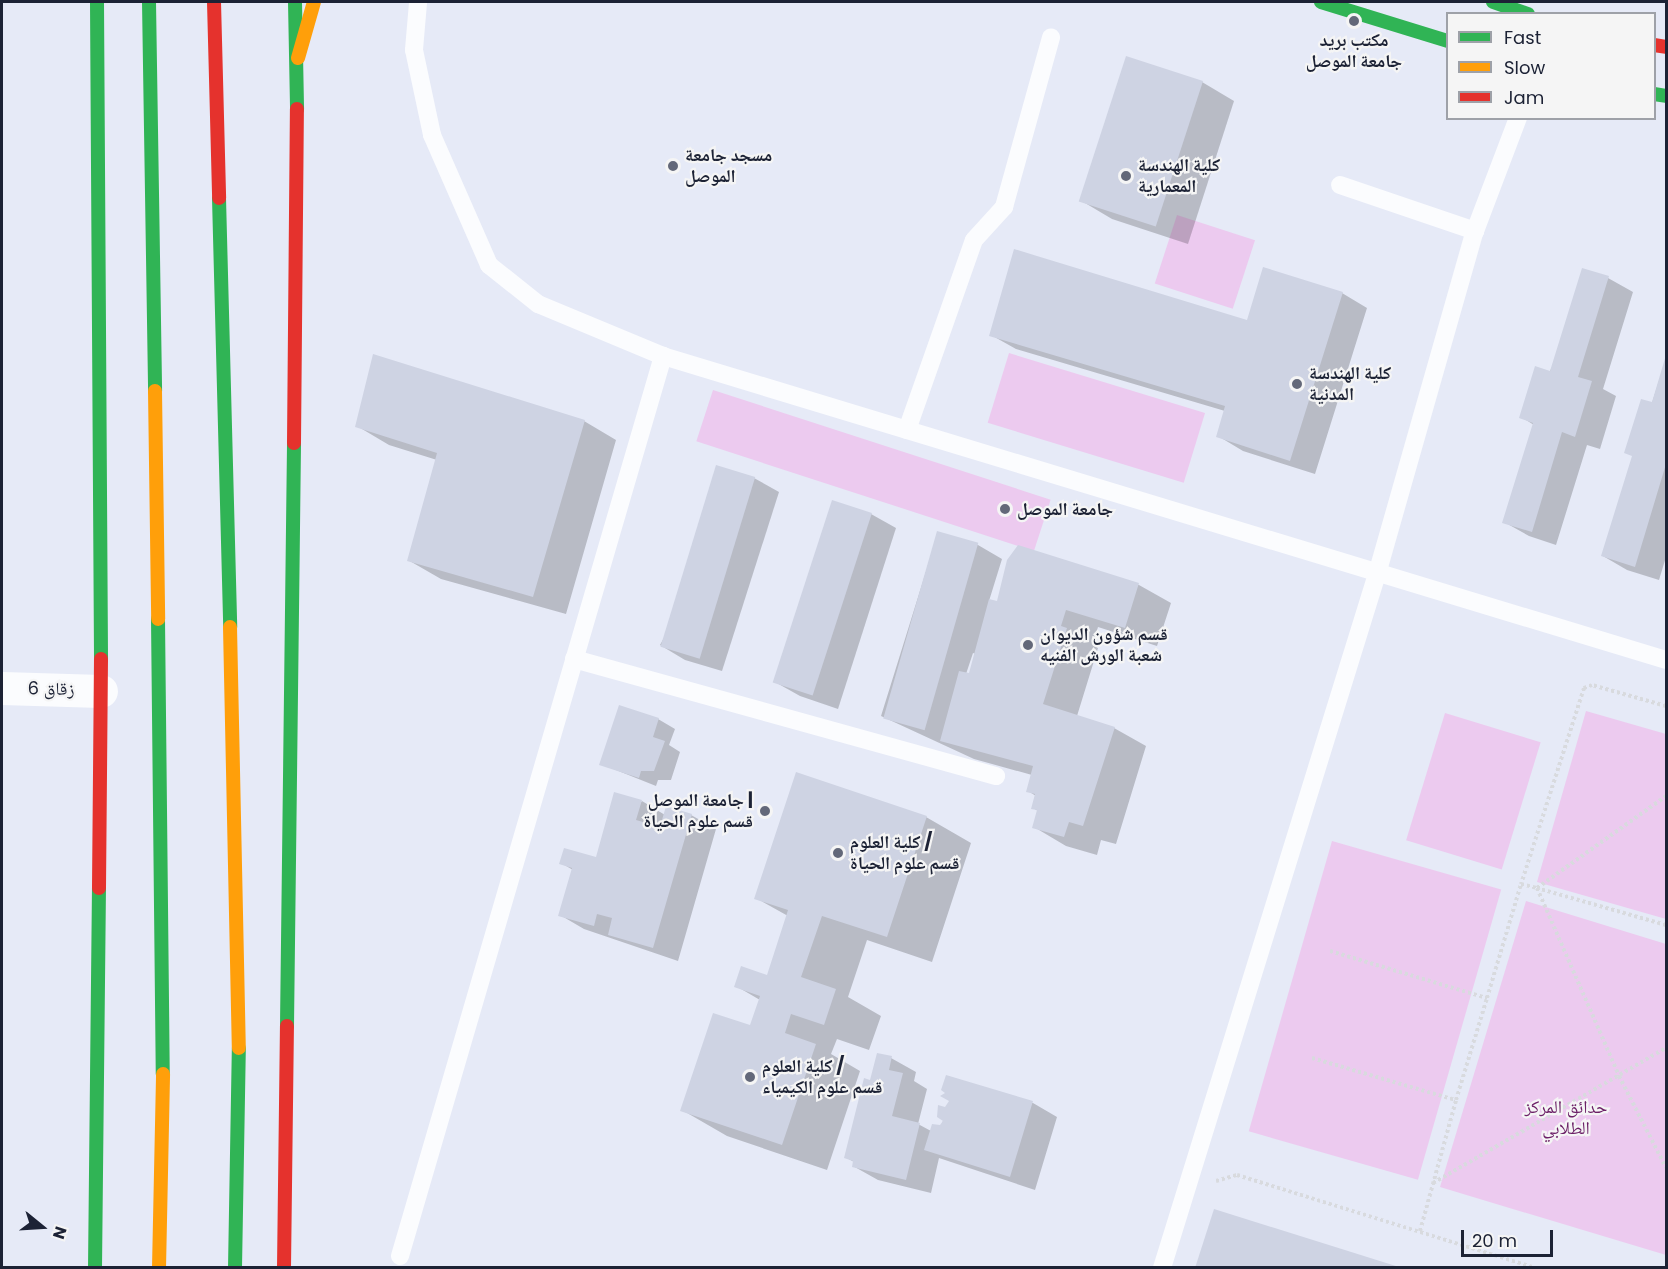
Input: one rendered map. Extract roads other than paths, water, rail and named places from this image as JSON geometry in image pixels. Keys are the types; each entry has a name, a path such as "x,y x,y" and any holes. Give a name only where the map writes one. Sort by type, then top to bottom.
{"main road":[{"path":"95,1268 101,691 97,2"},
{"path":"149,2 164,1002 159,1268"},
{"path":"214,2 240,998 235,1268"},
{"path":"284,1268 298,58 295,2"},
{"path":"298,58 314,2"},
{"path":"1322,2 1446,40"},
{"path":"1493,2 1522,12"}],"street":[{"name":"زقاق 6","path":"2,688 101,691"}],"lane":[{"path":"418,3 414,50 432,135 489,265 538,304 663,356 1666,660"},
{"path":"908,430 974,240 1004,207 1052,37"},
{"path":"1162,1268 1377,574 1475,231 1517,120"},
{"path":"1340,185 1475,231"},
{"path":"400,1256 663,356"},
{"path":"574,659 996,776"}],"place":[{"name":"مكتب بريد جامعة الموصل","path":"1354,21"},
{"name":"مسجد جامعة الموصل","path":"673,166"},
{"name":"كلية الهندسة المعمارية","path":"1126,176"},
{"name":"كلية الهندسة المدنية","path":"1297,384"},
{"name":"جامعة الموصل","path":"1005,509"},
{"name":"قسم شؤون الديوان شعبة الورش الفنيه","path":"1028,645"},
{"name":"جامعة الموصل | قسم علوم الحياة","path":"765,811"},
{"name":"كلية العلوم / قسم علوم الحياة","path":"838,853"},
{"name":"كلية العلوم / قسم علوم الكيمياء","path":"750,1077"}],"park label":[{"name":"حدائق المركز الطلابي","path":"1566,1118"}]}
